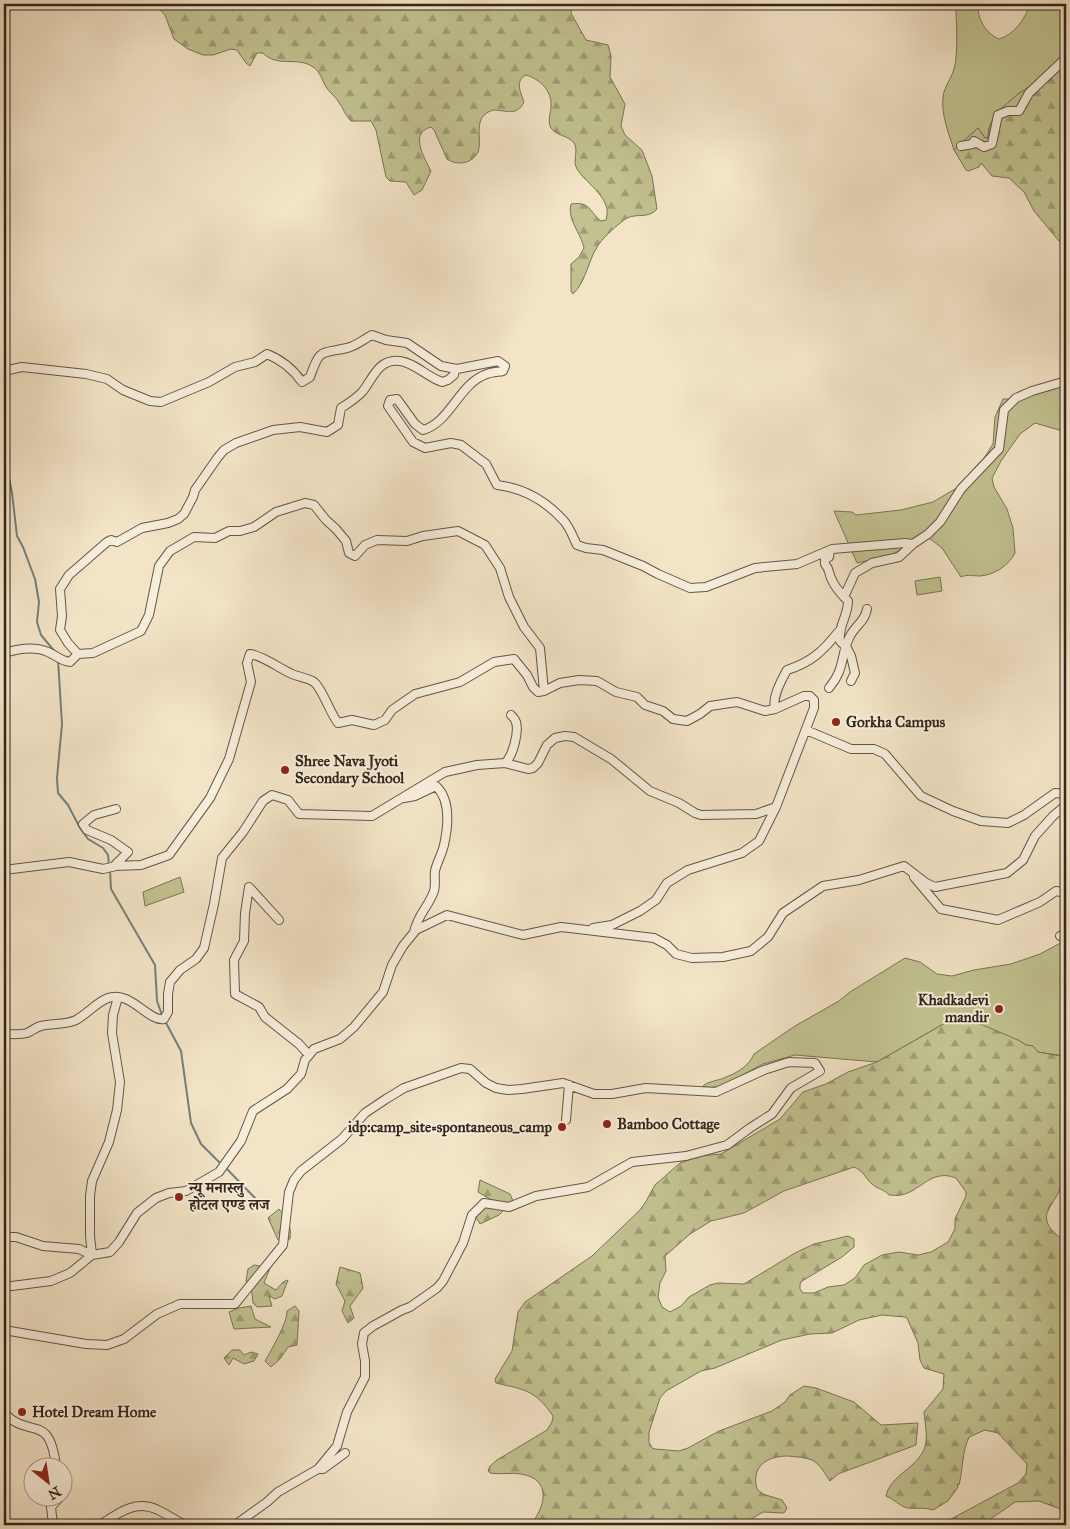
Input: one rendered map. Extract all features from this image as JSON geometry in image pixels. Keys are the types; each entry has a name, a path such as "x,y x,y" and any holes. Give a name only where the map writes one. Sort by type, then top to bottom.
{"street":[{"path":"961,146 973,144 974,141 984,147 992,144 998,115 1008,111 1019,112 1029,93 1066,58"},
{"path":"4,371 22,367 86,374 107,379 124,390 150,401 161,402 209,382 235,367 255,362 267,354 278,358 294,370 302,382 310,377 320,354 328,350 348,348 372,335 386,340 407,343 441,366 455,369 498,361 505,366 503,371 486,374 474,382 433,427 423,430 419,427 397,399 390,400 388,406 413,442 425,448 451,443 461,445 486,464 497,485 524,491 541,501 565,522 577,545 603,550 690,588 706,588 755,568 797,564 830,550 904,543 913,544"},
{"path":"78,654 68,644 60,630 62,616 60,589 69,575 107,542 111,540 117,542 142,528 168,523 184,514 194,497 195,490 224,450 236,443 273,430 300,427 327,432 333,430 338,425 341,408 363,391 376,369 391,361 399,360 407,363 442,382 454,375 455,369"},
{"path":"844,597 855,573 872,562 899,557 940,522 960,489 998,449 1004,410 1016,398 1066,381"},
{"path":"4,653 31,649 47,651 62,661 70,662 78,654 93,653 141,631 149,615 159,566 170,551 194,538 215,538 229,531 254,528 276,512 305,503 314,505 346,541 349,553 355,556 365,545 378,540 407,541 423,536 458,531 485,545 500,568 509,597 524,627 540,648 544,691"},
{"path":"775,710 776,697 787,670 805,664 822,652 839,631 846,618 848,601 830,576 830,569 825,564 825,558 829,557 830,550"},
{"path":"829,688 838,678 846,647 855,627 866,618 867,609"},
{"path":"839,631 840,641 851,656 855,673 851,681"},
{"path":"4,870 69,862 103,869 141,865 169,855 210,798 229,759 251,682 246,663 250,654 259,656 270,664 315,682 331,714 338,723 352,720 374,725 385,720 392,710 415,694 460,682 494,662 514,659 538,692 560,683 579,680 597,681 616,692 637,697 645,705 663,711 673,719 687,721 710,706 737,702 765,712 775,710 804,696 810,696 814,700 814,708 776,807 759,842 742,853 688,870 667,884 656,900 640,911 612,925 581,929"},
{"path":"505,763 510,758 515,741 516,722 511,715"},
{"path":"806,730 851,749 874,749 885,754 921,796 953,812 981,821 1008,823 1024,815 1055,793 1066,794"},
{"path":"4,1034 29,1032 39,1026 74,1021 108,998 118,997 142,1008 159,1020 164,1019 170,982 204,948 222,858 243,832 263,801 272,795 288,800 299,814 372,816 445,772 477,765 505,763 528,769 533,768 538,763 547,746 555,738 574,737 611,759 650,791 679,803 695,814 756,814 776,807"},
{"path":"402,798 415,796 436,786 441,790 448,814 444,846 435,870 435,888 421,912 414,932"},
{"path":"904,866 926,883 935,887 1007,873 1023,860 1035,836 1066,805"},
{"path":"113,867 128,852 111,840 87,830 83,824 94,815 116,809"},
{"path":"904,866 941,909 998,920 1040,902 1056,892 1066,893"},
{"path":"4,1287 51,1280 70,1274 92,1255 110,1252 119,1242 137,1213 156,1198 186,1190 219,1172 241,1141 253,1111 288,1089 301,1074 305,1060 314,1048 340,1039 354,1027 383,992 392,965 403,946 416,930 447,916 524,935 561,927 654,938 667,945 676,954 692,958 723,957 751,950 768,937 783,913 823,886 859,880 904,866"},
{"path":"279,920 248,887 244,941 234,960 235,994 259,1007 265,1017 286,1032 309,1055"},
{"path":"92,1255 90,1196 92,1181 109,1142 117,1110 120,1082 112,1033 113,1015 118,997"},
{"path":"4,1330 86,1344 107,1344 124,1338 157,1314 180,1304 235,1304 283,1245 289,1192 294,1180 301,1172 342,1140 365,1113 386,1099 404,1088 461,1068 470,1069 486,1083 496,1088 508,1090 522,1089 564,1083 594,1094 612,1094 646,1088 716,1092 764,1070 789,1062 815,1063 820,1071 791,1088 772,1114 727,1145 686,1156 632,1162 588,1187 536,1196 509,1207 484,1204 472,1215 463,1243 444,1281 410,1307 373,1326 364,1333 362,1344 365,1377 347,1412 337,1446 318,1469"},
{"path":"566,1120 569,1085"},
{"path":"4,1237 16,1237 43,1246 79,1249 92,1255"},
{"path":"4,1413 11,1420 46,1433 55,1456"},
{"path":"235,1525 278,1492 323,1468 345,1453"},
{"path":"100,1525 130,1507 138,1505 158,1510 186,1525"},
{"path":"52,1506 53,1525"}],"green space":[{"path":"155,4 572,4 571,13 586,40 608,45 611,56 610,77 625,104 621,126 625,135 642,150 652,176 657,209 650,214 627,218 603,239 594,252 582,282 573,294 571,291 571,264 579,257 584,248 571,216 571,204 586,206 601,221 606,220 606,205 603,198 577,169 574,143 551,128 549,123 551,101 544,86 536,79 526,75 520,80 519,87 524,102 518,110 511,112 493,110 486,113 480,123 478,152 472,159 464,163 455,163 447,159 434,130 431,127 424,130 419,140 420,146 431,171 422,190 414,195 406,182 390,181 386,177 376,130 371,121 351,121 315,69 301,62 275,60 263,53 257,53 250,66 237,50 231,49 213,55 203,55 188,49 174,39 165,15"},
{"path":"955,4 978,4 979,15 986,29 999,39 1009,34 1018,26 1030,4 1066,4 1066,47 1065,53 1057,62 1031,86 1018,94 989,128 988,138 985,138 978,128 954,150 943,111 943,97 955,64 957,37"},
{"path":"1066,47 1066,243 1059,241 1034,211 1024,192 1009,178 992,176 981,163 979,167 966,170 954,150 978,128 985,138 988,138 989,128 995,114 1018,94 1031,86 1057,62 1065,53"},
{"path":"1066,383 1066,432 1035,423 1020,434 1001,461 992,478 994,487 1007,509 1013,528 1015,553 1005,565 986,575 961,577 942,548 929,538 914,542 891,555 857,563 834,511 852,512 856,515 901,510 933,502 955,489 984,458 993,444 995,417 1003,399 1019,399"},
{"path":"940,577 942,591 917,595 915,581"},
{"path":"180,877 184,892 145,906 143,892"},
{"path":"1066,940 1065,1056 1037,1052 1033,1046 1026,1045 1018,1040 947,1022 877,1062 795,1055 763,1064 721,1086 708,1088 703,1086 738,1071 749,1062 754,1054 795,1026 839,1001 850,992 905,958 920,962 937,974 952,976 1011,964 1040,954"},
{"path":"962,1018 971,1020 1026,1045 1033,1046 1038,1052 1066,1057 1066,1166 1060,1189 1048,1210 1047,1222 1058,1236 1066,1240 1066,1511 1039,1501 1015,1502 982,1525 940,1525 1018,1483 1026,1474 1027,1464 998,1433 985,1430 969,1437 959,1485 957,1484 958,1487 948,1501 933,1510 908,1508 886,1496 893,1482 917,1461 925,1447 924,1412 943,1389 944,1374 924,1368 920,1360 918,1343 907,1318 882,1315 859,1320 832,1333 810,1334 782,1340 715,1368 701,1371 666,1391 660,1398 649,1432 649,1442 652,1448 655,1449 679,1451 688,1448 719,1431 772,1411 785,1402 790,1395 804,1386 816,1388 854,1402 881,1425 918,1423 916,1445 838,1474 830,1481 822,1469 809,1459 780,1456 767,1460 756,1474 757,1489 763,1494 782,1500 787,1508 784,1513 763,1512 741,1525 530,1525 540,1510 542,1502 542,1488 538,1482 531,1477 521,1474 494,1474 488,1471 490,1466 497,1460 547,1430 552,1422 553,1416 547,1407 535,1396 529,1392 496,1383 495,1379 512,1351 518,1312 525,1302 592,1256 640,1210 655,1185 680,1163 700,1156 721,1154 780,1119 803,1092 826,1084 848,1072 877,1062 947,1022","holes":["854,1167 874,1186 889,1195 908,1193 933,1178 940,1176 956,1178 966,1192 966,1196 955,1219 955,1229 948,1242 931,1252 918,1255 899,1252 882,1255 864,1265 855,1278 844,1285 828,1287 814,1293 803,1293 800,1289 802,1281 842,1257 854,1247 854,1239 848,1236 814,1244 795,1253 744,1284 718,1283 710,1285 689,1297 681,1306 670,1312 662,1307 658,1297 660,1283 666,1271 665,1256 690,1234 711,1221 744,1213 784,1191"]},
{"path":"480,1180 510,1194 513,1201 499,1215 480,1224 475,1216 481,1208 495,1202 478,1192"},
{"path":"279,1209 288,1223 290,1239 278,1240 268,1218"},
{"path":"254,1265 270,1268 264,1283 276,1290 283,1282 288,1280 282,1296 275,1299 269,1296 272,1306 257,1307 253,1303 252,1293 246,1281 248,1269"},
{"path":"340,1267 360,1273 363,1288 350,1306 354,1318 348,1323 342,1311 345,1301 336,1284"},
{"path":"251,1306 255,1319 271,1327 234,1329 229,1312"},
{"path":"295,1306 299,1311 297,1345 288,1347 280,1359 271,1367 265,1361 282,1329 287,1311"},
{"path":"232,1350 240,1350 244,1355 251,1352 258,1354 254,1361 244,1364 233,1358 229,1365 224,1358"}],"waterway":[{"path":"4,462 12,493 17,536 35,579 39,602 37,622 41,635 56,653"},
{"path":"58,660 62,724 57,778 58,793 68,805 88,839 103,848 108,855 109,865"},
{"path":"110,870 111,889 155,965 157,1001 162,1015"},
{"path":"165,1021 181,1051 191,1123 201,1144 219,1162"},
{"path":"226,1168 255,1198"}],"place":[{"name":"Gorkha Campus","path":"836,722"},
{"name":"Shree Nava Jyoti Secondary School","path":"285,770"},
{"name":"Khadkadevi mandir","path":"999,1009"},
{"name":"Bamboo Cottage","path":"607,1124"},
{"name":"idp:camp_site=spontaneous_camp","path":"562,1127"},
{"name":"न्यू मनास्लु होटल एण्ड लज","path":"179,1197"},
{"name":"Hotel Dream Home","path":"22,1412"}]}
